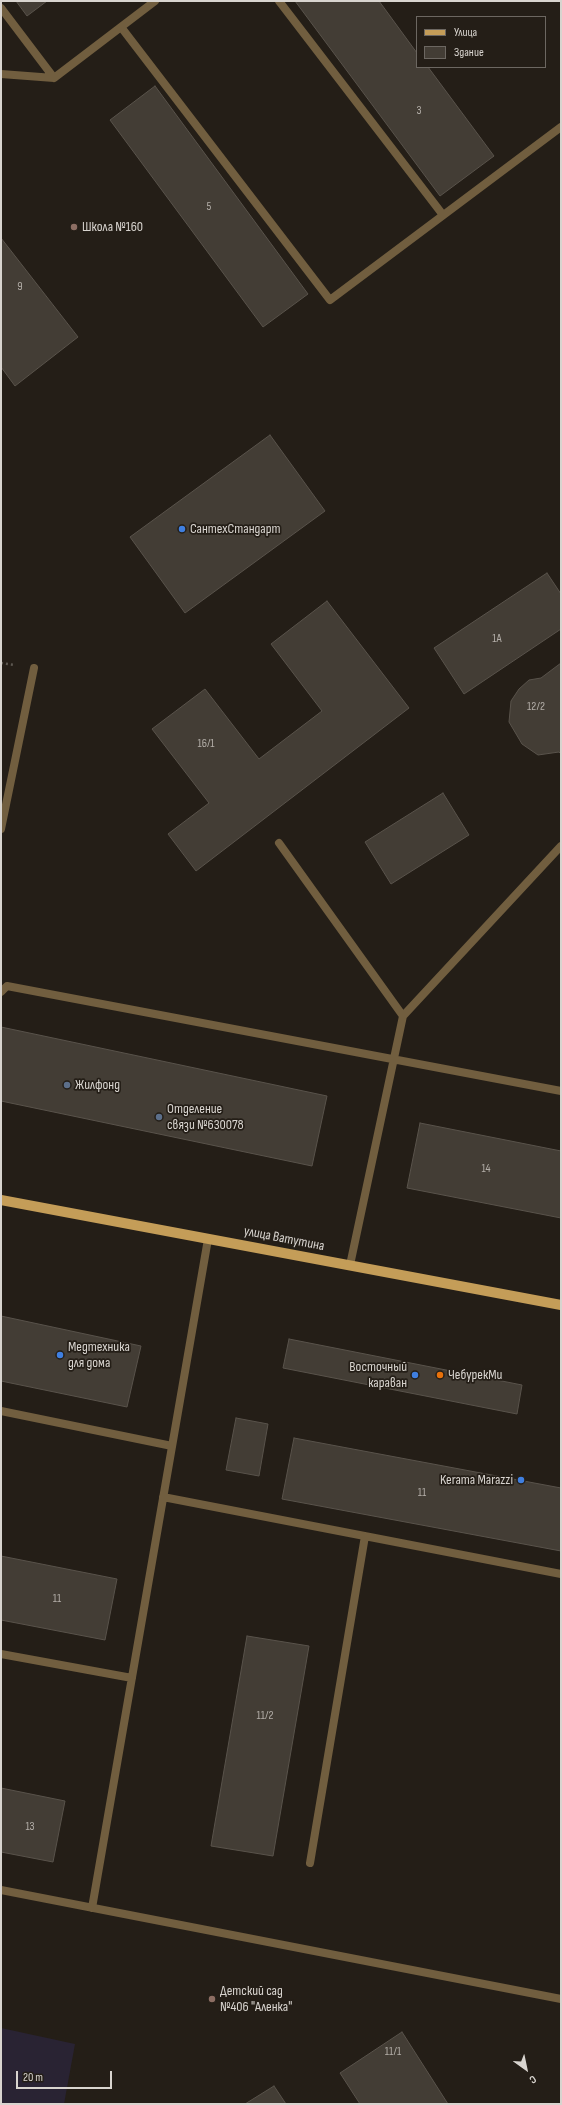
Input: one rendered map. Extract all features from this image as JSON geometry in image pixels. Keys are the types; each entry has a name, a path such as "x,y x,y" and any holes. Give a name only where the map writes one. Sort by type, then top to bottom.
{"main road":[{"name":"улица Ватутина","path":"1,1200 561,1305"}],"lane":[{"path":"1,74 54,78 155,1"},
{"path":"279,1 444,215"},
{"path":"1,8 54,78"},
{"path":"121,27 330,300 561,127"},
{"path":"1,829 34,668"},
{"path":"279,843 403,1016"},
{"path":"350,1265 403,1016 561,846"},
{"path":"1,992 7,986 561,1091"},
{"path":"92,1908 208,1239"},
{"path":"1,1411 172,1446"},
{"path":"163,1497 561,1574"},
{"path":"310,1863 365,1536"},
{"path":"1,1654 132,1678"},
{"path":"1,1890 561,1999"}],"shaded area":[{"path":"1,2028 75,2044 64,2104 1,2104"}],"building":[{"path":"16,1 47,1 27,16"},
{"path":"295,1 379,1 416,52 416,68 429,68 494,156 440,196"},
{"path":"155,86 308,294 263,327 110,120"},
{"path":"1,238 78,337 15,386 1,367"},
{"path":"270,435 325,511 185,613 130,537"},
{"path":"547,573 561,594 561,629 464,694 434,648"},
{"path":"327,601 409,708 196,871 168,834 209,803 152,729 205,689 259,759 322,711 271,644"},
{"path":"561,663 561,754 559,752 538,755 522,744 509,722 511,701 519,689 529,680 541,678"},
{"path":"443,793 469,835 391,884 365,842"},
{"path":"1,1027 327,1096 312,1166 1,1101"},
{"path":"420,1123 561,1151 561,1218 407,1188"},
{"path":"1,1316 141,1346 127,1407 1,1381"},
{"path":"289,1339 522,1385 517,1414 283,1368"},
{"path":"236,1418 268,1424 259,1476 226,1470"},
{"path":"294,1438 561,1488 561,1551 282,1499"},
{"path":"1,1556 117,1579 105,1640 1,1620"},
{"path":"247,1636 309,1646 273,1856 211,1846"},
{"path":"1,1788 65,1801 53,1862 1,1852"},
{"path":"402,2032 448,2104 360,2104 340,2073"},
{"path":"274,2086 286,2104 245,2104"}],"place":[{"name":"Школа №160","path":"74,227"},
{"name":"СантехСтандарт","path":"182,529"},
{"name":"Жилфонд","path":"67,1085"},
{"name":"Отделение связи №630078","path":"159,1117"},
{"name":"Медтехника для дома","path":"60,1355"},
{"name":"Восточный караван","path":"415,1375"},
{"name":"ЧебурекМи","path":"440,1375"},
{"name":"Kerama Marazzi","path":"521,1480"},
{"name":"Детский сад №406 \"Аленка\"","path":"212,1999"}]}
